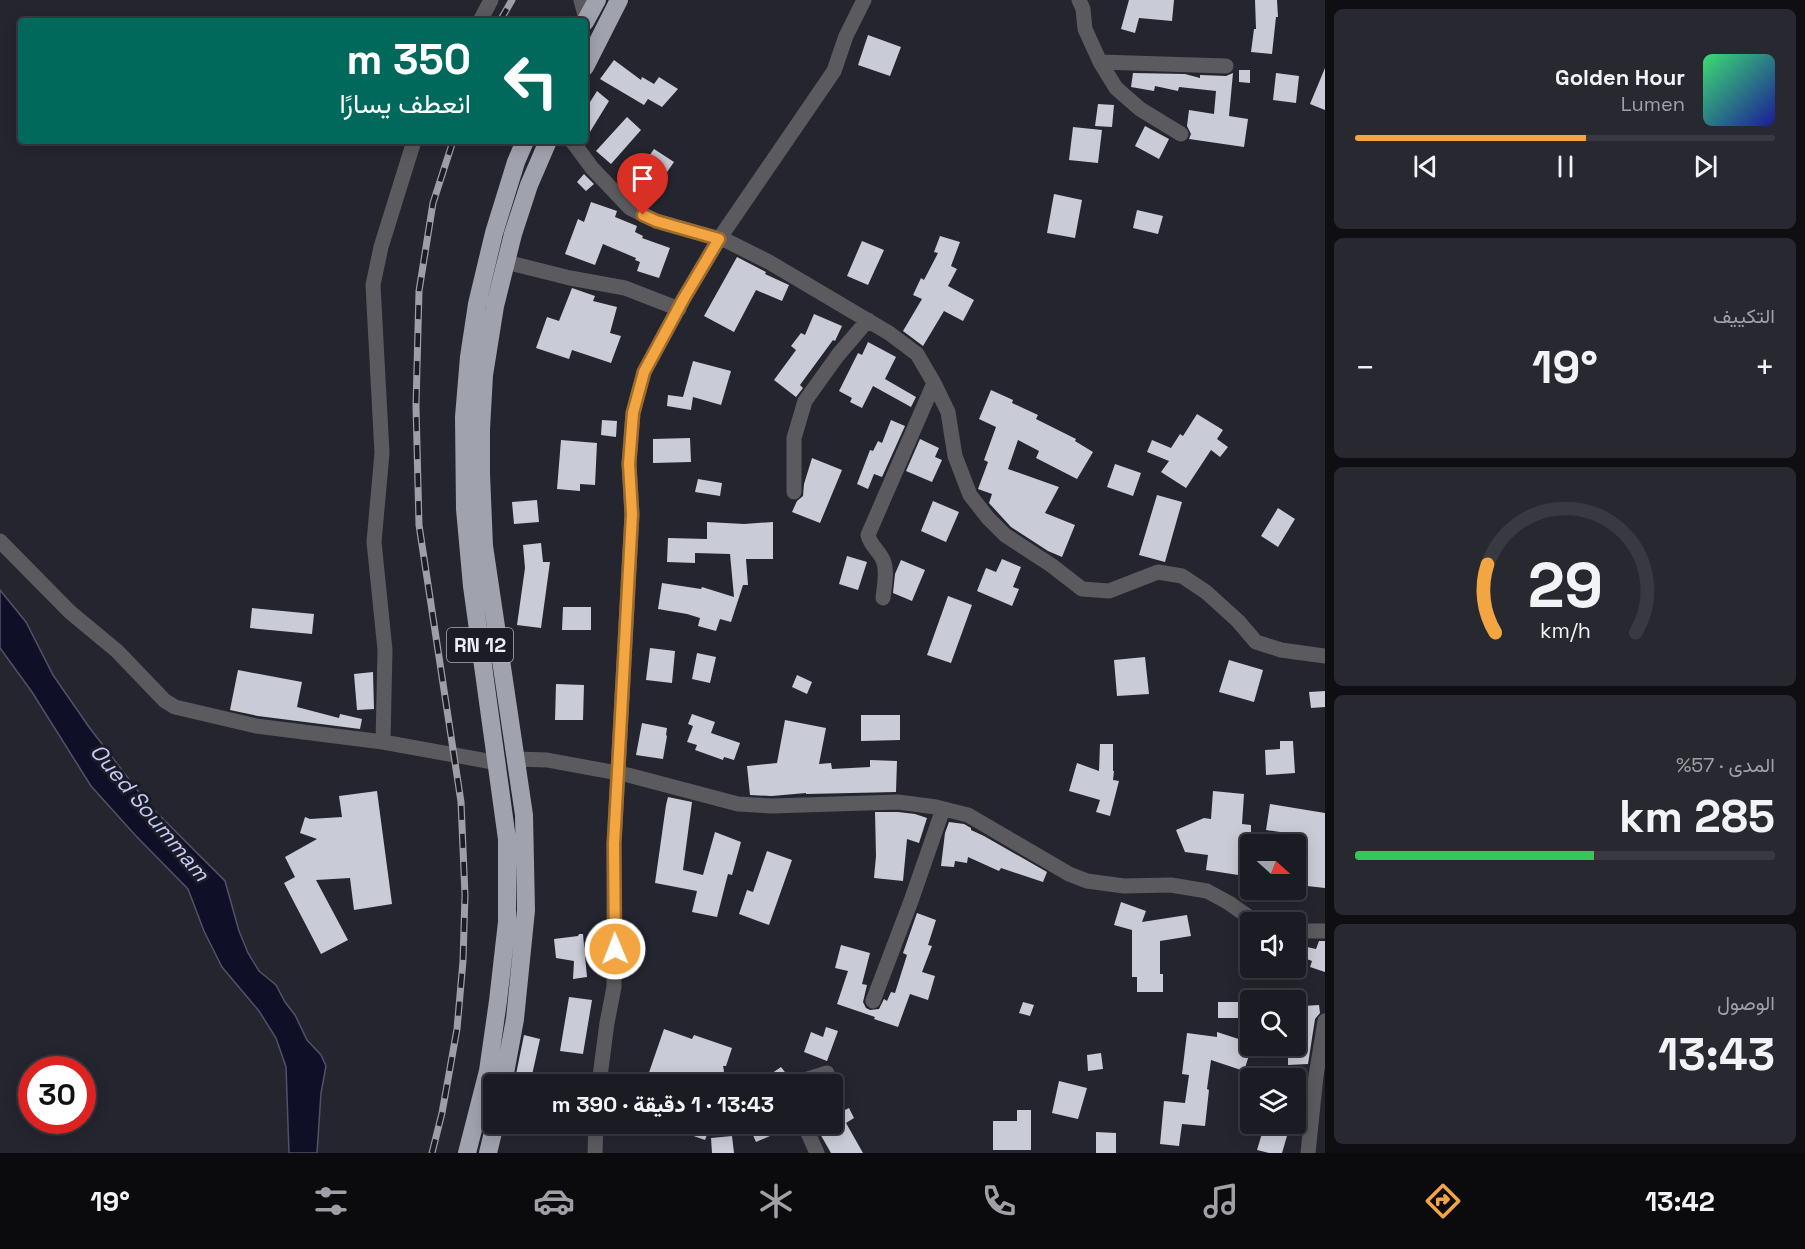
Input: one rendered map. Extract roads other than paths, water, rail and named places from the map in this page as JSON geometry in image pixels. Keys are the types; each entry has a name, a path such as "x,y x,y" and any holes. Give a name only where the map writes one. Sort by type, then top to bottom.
{"highway":[{"path":"588,18 597,0"},
{"path":"588,61 619,0"},
{"name":"RN 12","path":"467,1153 488,1071 507,922 507,839 472,586 465,508 464,417 477,304 494,233 524,144"},
{"name":"RN 12","path":"505,1074 515,1019 526,910 524,815 484,546 481,474 484,375 495,306 513,234 529,185 547,144"},
{"path":"488,1153 493,1134"}],"street":[{"path":"482,18 491,0"},
{"path":"581,0 585,18"},
{"path":"600,1074 614,987 614,844 632,514 629,464 633,413 644,372 679,309 719,239 834,71 846,36 864,0"},
{"path":"1079,0 1083,9 1085,29 1100,62 1116,88 1140,109 1181,134"},
{"path":"1100,62 1226,66"},
{"path":"383,742 385,650 374,542 382,453 373,285 381,247 413,144"},
{"path":"574,144 592,168 630,208 656,221 727,241 769,262 889,333 917,354 948,412 955,456 970,495 1005,535 1051,565 1082,589 1109,591 1158,572 1182,576 1206,591 1238,621 1256,642 1281,650 1325,656"},
{"path":"506,262 570,278 625,288 679,309"},
{"path":"794,492 794,438 805,401 838,355 868,320"},
{"path":"883,598 886,569 882,559 868,540 868,535 934,383"},
{"path":"0,541 70,612 132,666 165,702 176,707 256,726 383,742 498,763"},
{"path":"516,759 547,760 619,774 738,804 772,806 898,802 943,809 968,816 1087,881 1124,886 1171,885 1207,891 1242,912"},
{"path":"873,1001 943,809"},
{"path":"1306,932 1325,931"},
{"path":"1308,1153 1316,1076 1325,1021"},
{"path":"595,1153 596,1134"},
{"path":"809,1134 818,1153"}],"water":[{"name":"Oued Soummam","path":"0,590 26,622 53,675 89,727 148,804 225,881 239,931 248,953 259,971 276,985 295,1015 307,1040 321,1055 326,1066 321,1093 317,1153 289,1153 286,1067 276,1038 259,1011 222,967 204,931 188,889 91,786 32,692 0,648"}],"railway":[{"path":"502,18 512,0"},
{"path":"432,1153 442,1113 457,1029 463,961 465,895 461,802 419,525 416,406 419,291 433,203 452,144"}]}
